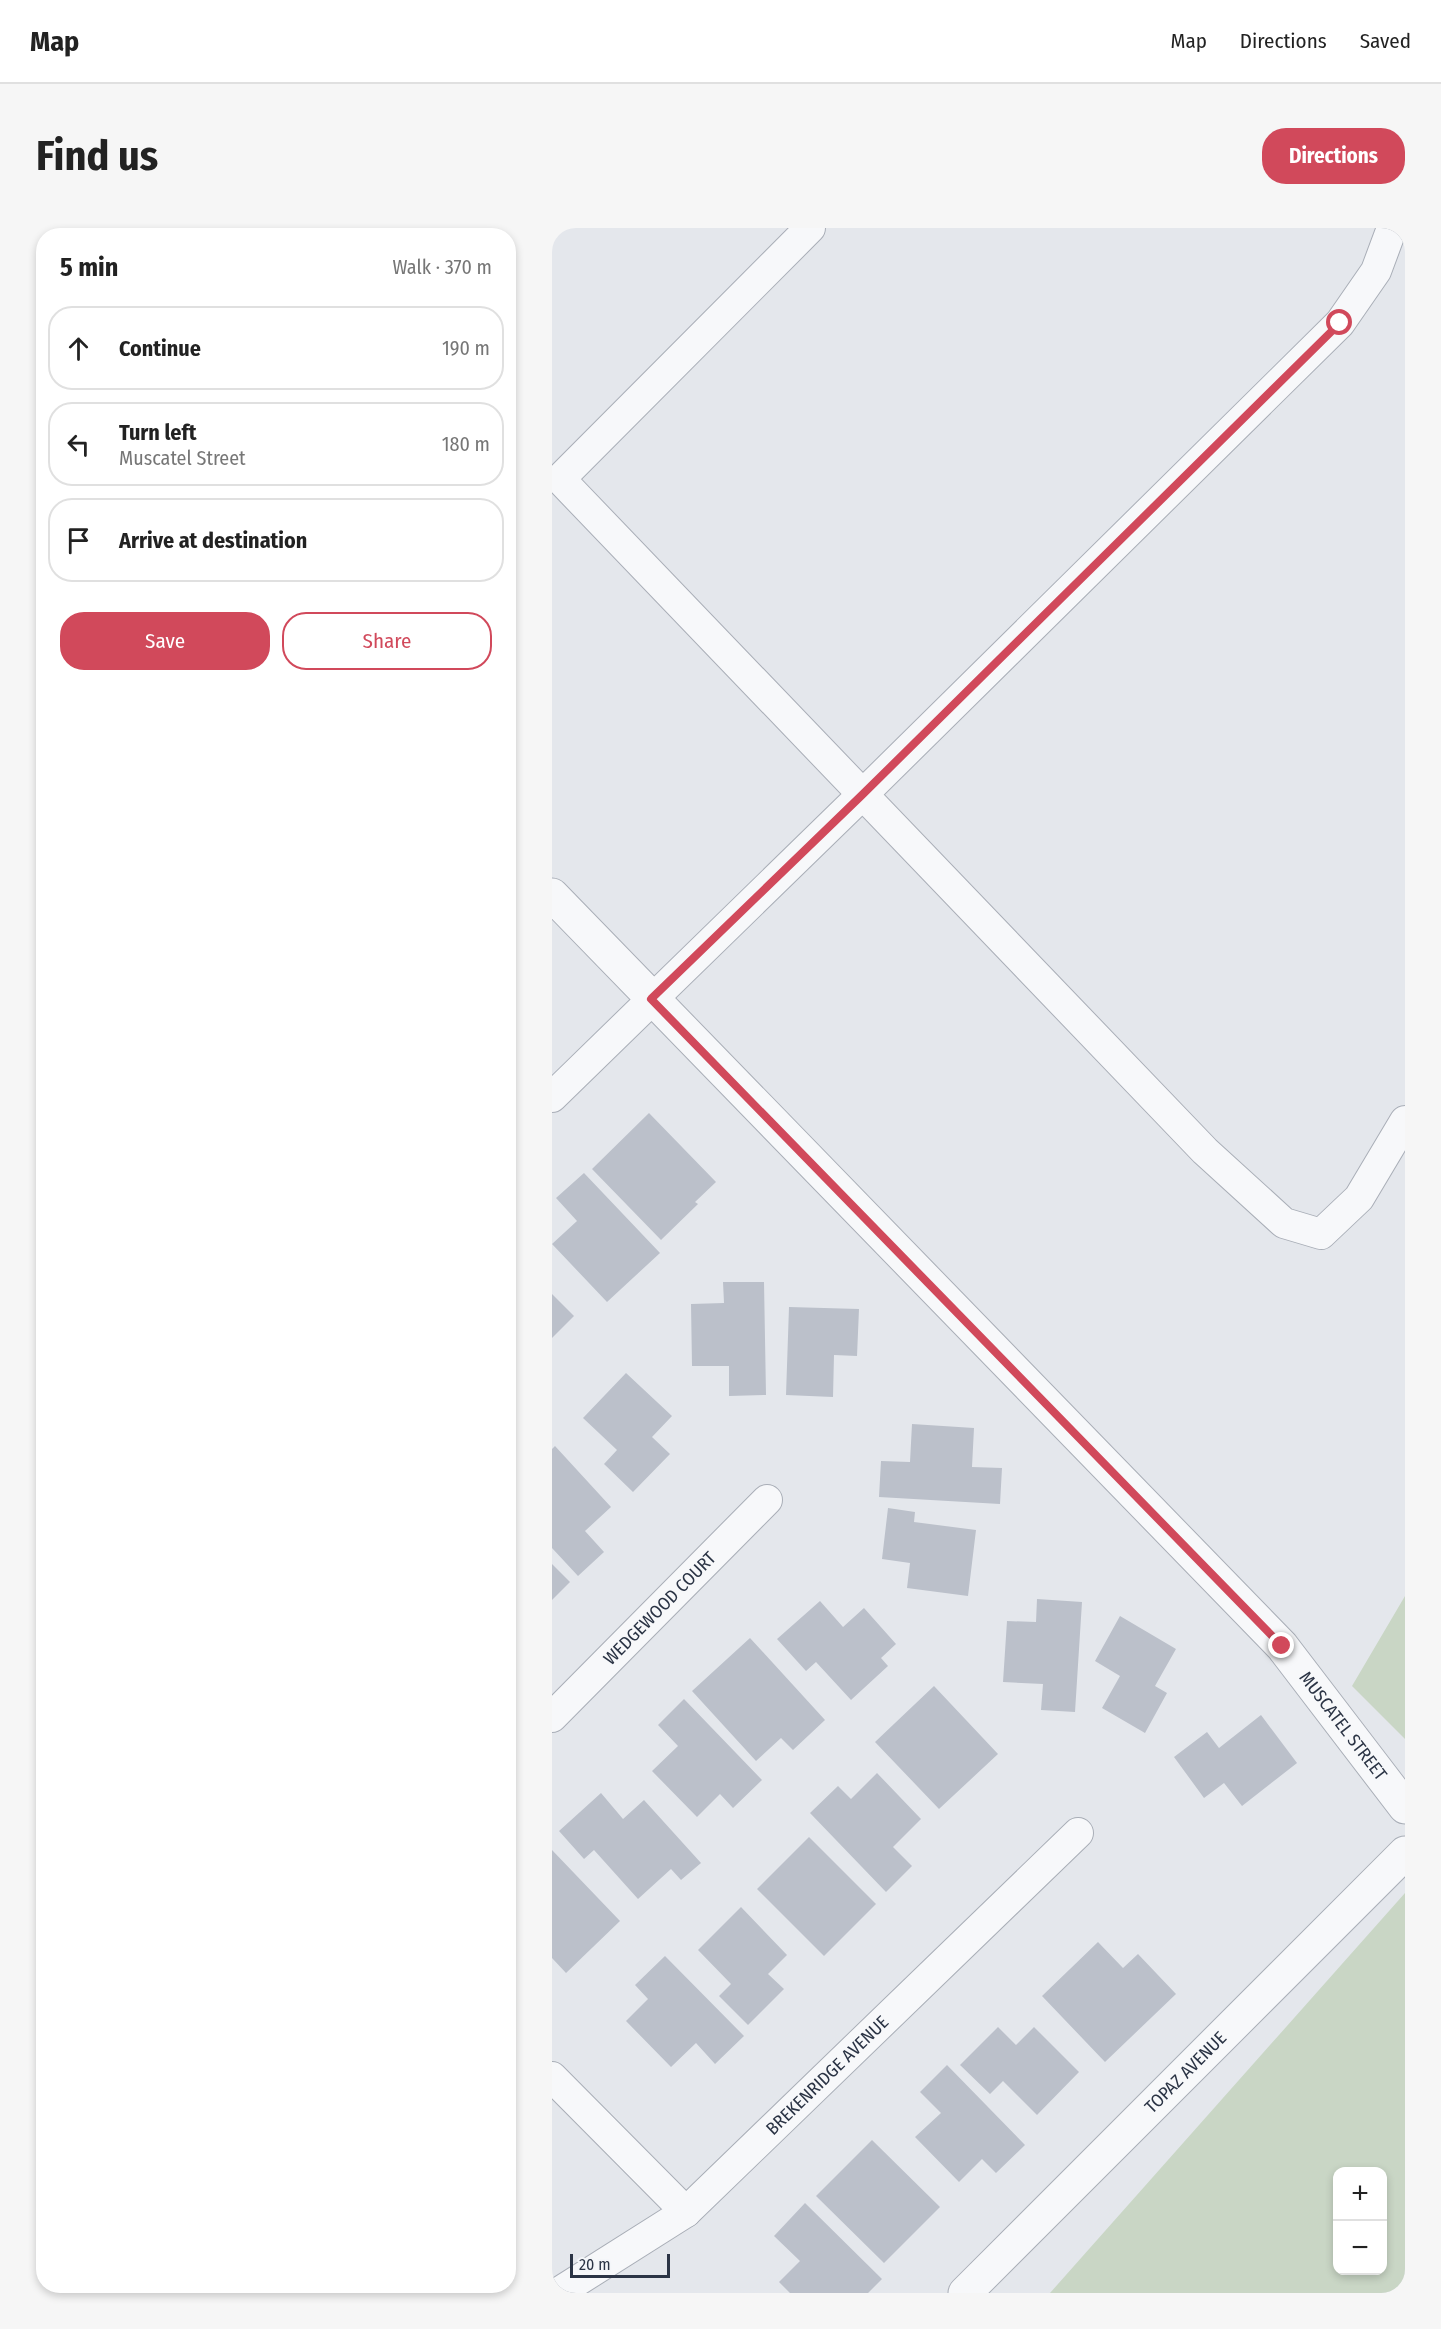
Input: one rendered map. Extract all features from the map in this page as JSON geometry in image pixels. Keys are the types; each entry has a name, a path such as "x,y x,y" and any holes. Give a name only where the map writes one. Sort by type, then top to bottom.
{"street":[{"path":"810,228 560,479 1205,1150 1284,1223 1322,1234 1359,1198 1405,1121"},
{"path":"552,1097 1340,323 1376,271 1392,228"},
{"name":"MUSCATEL STREET","path":"552,895 1282,1646 1405,1807"},
{"name":"WEDGEWOOD COURT","path":"552,1717 767,1500"},
{"name":"BREKENRIDGE AVENUE","path":"558,2293 686,2212 1077,1833"},
{"name":"TOPAZ AVENUE","path":"965,2293 1405,1852"},
{"path":"552,2077 686,2212"}],"green space":[{"path":"1405,1596 1405,1739 1352,1686"},
{"path":"1405,1893 1405,2293 1050,2293"}],"building":[{"path":"649,1113 716,1182 695,1202 698,1204 661,1240 592,1169"},
{"path":"584,1173 660,1253 607,1302 552,1244 577,1221 556,1198"},
{"path":"723,1282 764,1282 766,1395 729,1396 729,1366 692,1366 691,1304 724,1303"},
{"path":"552,1294 574,1316 552,1338"},
{"path":"789,1307 859,1309 857,1356 834,1355 833,1397 786,1395"},
{"path":"626,1373 672,1416 652,1437 670,1454 633,1492 604,1464 617,1450 583,1418"},
{"path":"912,1424 974,1428 972,1467 1002,1468 1000,1504 879,1497 881,1461 910,1462"},
{"path":"555,1446 611,1507 585,1531 604,1552 578,1576 552,1548 552,1449"},
{"path":"888,1508 915,1512 914,1522 976,1530 968,1596 907,1588 910,1563 882,1559"},
{"path":"552,1564 570,1582 552,1600"},
{"path":"1037,1599 1082,1602 1075,1712 1041,1710 1043,1684 1003,1682 1007,1621 1036,1622"},
{"path":"820,1601 843,1627 864,1608 896,1644 881,1658 888,1666 851,1700 816,1662 806,1671 777,1639"},
{"path":"1120,1616 1176,1649 1155,1686 1167,1693 1145,1733 1102,1708 1120,1676 1095,1661"},
{"path":"750,1638 825,1720 793,1750 781,1738 756,1761 692,1691"},
{"path":"934,1686 998,1754 939,1809 875,1742"},
{"path":"684,1699 762,1780 733,1808 720,1794 697,1817 652,1771 678,1746 658,1725"},
{"path":"1261,1715 1297,1763 1242,1806 1224,1783 1204,1798 1174,1757 1207,1732 1219,1748"},
{"path":"877,1773 921,1819 893,1847 912,1866 886,1892 810,1813 838,1786 851,1799"},
{"path":"601,1793 623,1819 644,1800 701,1863 681,1880 671,1869 638,1899 594,1850 584,1859 559,1831"},
{"path":"809,1837 876,1904 824,1956 757,1889"},
{"path":"552,1850 620,1921 566,1973 552,1958"},
{"path":"741,1907 787,1955 768,1974 784,1989 748,2025 719,1996 731,1984 698,1950"},
{"path":"1098,1942 1123,1968 1138,1954 1176,1994 1105,2062 1042,1996"},
{"path":"665,1956 744,2036 715,2064 696,2043 671,2067 626,2021 648,1999 635,1985"},
{"path":"998,2027 1016,2045 1034,2027 1079,2072 1037,2115 1003,2081 990,2094 960,2065"},
{"path":"947,2065 1025,2145 996,2173 982,2159 959,2182 915,2137 941,2113 920,2092"},
{"path":"872,2140 940,2207 884,2263 816,2196"},
{"path":"805,2203 882,2279 868,2293 790,2293 779,2282 800,2261 774,2236"}],"route":[{"path":"1282,1646 651,999 862,795 1340,323"}]}
